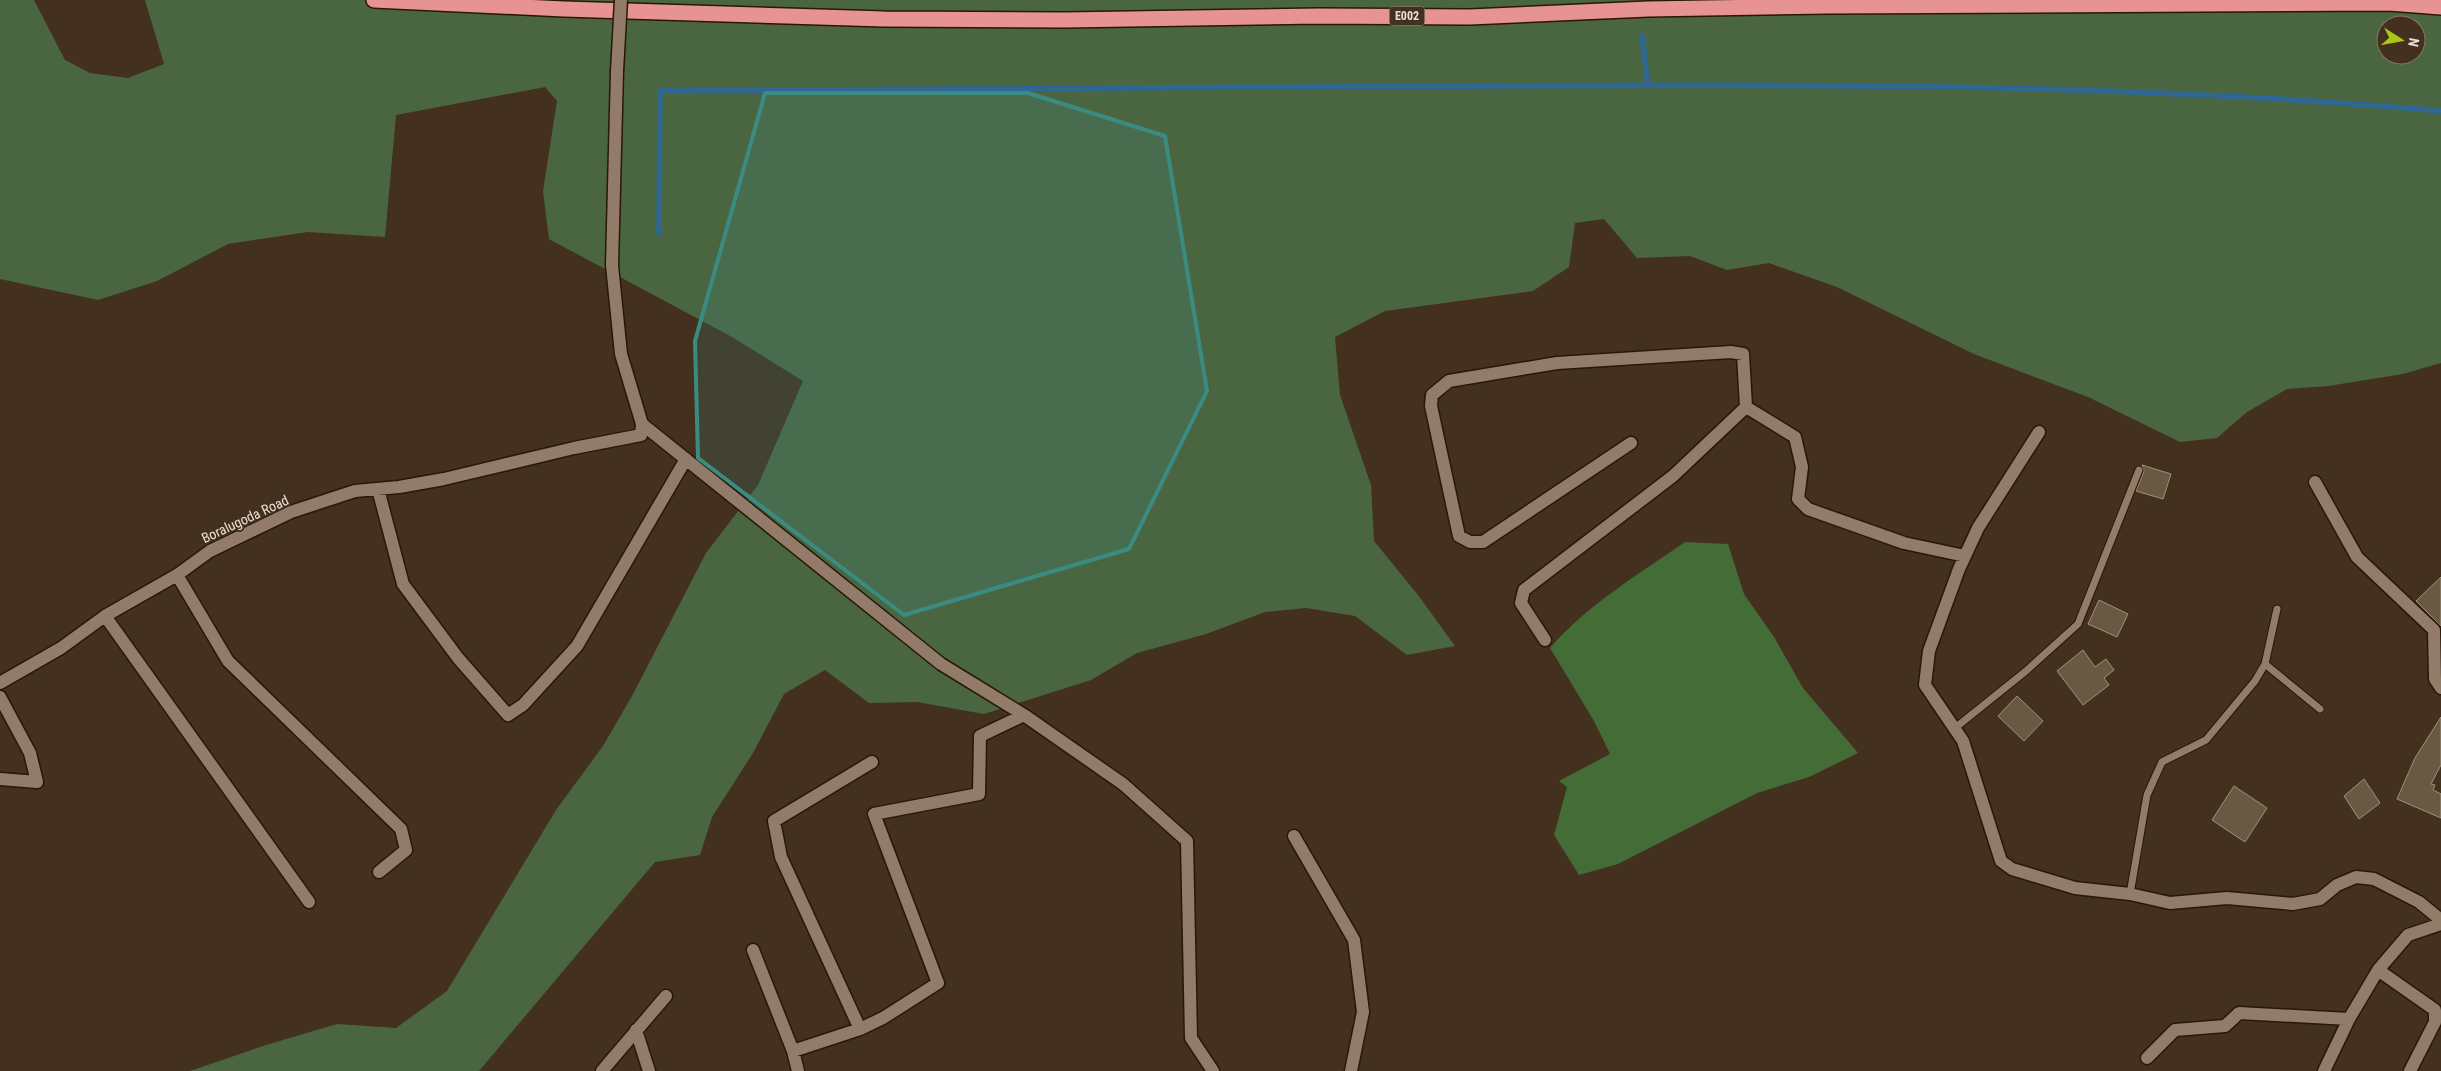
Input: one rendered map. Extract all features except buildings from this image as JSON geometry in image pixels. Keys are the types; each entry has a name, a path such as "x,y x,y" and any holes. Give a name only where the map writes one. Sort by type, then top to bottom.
{"highway":[{"name":"E002","path":"374,0 874,19 1056,20 1319,16 1470,17 1658,9 2056,3 2389,3 2441,8"}],"street":[{"path":"621,0 617,72 612,265 621,354 642,424 940,664 1024,715 1122,784 1186,841 1191,1038 1213,1071"},
{"path":"1544,640 1521,603 1524,590 1673,476 1746,407 1743,354 1730,352 1558,363 1449,381 1432,395 1431,406 1459,536 1470,542 1483,542 1631,443"},
{"path":"1746,407 1795,436 1802,467 1798,499 1808,509 1904,543 1965,556"},
{"name":"Boralugoda Road","path":"0,683 61,648 105,616 177,575 210,551 291,512 355,491 444,478 574,448 641,435 642,424"},
{"path":"2040,432 1978,528 1965,556 1929,651 1925,685 1963,741 2001,861 2012,869 2075,888 2130,894 2170,904 2227,898 2294,904 2320,899 2337,885 2356,877 2374,879 2419,902 2441,922 2408,935 2378,970 2349,1019 2324,1071"},
{"path":"378,489 403,584 458,658 508,715 522,705 577,646 686,459"},
{"path":"2314,482 2357,557 2434,630 2434,679 2441,688"},
{"path":"177,575 228,661 401,828 406,850 379,872"},
{"path":"105,616 309,902"},
{"path":"0,697 30,753 36,782 0,779"},
{"path":"793,1051 860,1029 883,1018 938,983 874,814 979,794 980,736 1024,715"},
{"path":"860,1029 781,857 774,821 872,762"},
{"path":"1294,836 1354,940 1363,1012 1351,1071"},
{"path":"753,950 793,1051 798,1071"},
{"path":"2378,970 2435,1010 2435,1022 2410,1071"},
{"path":"602,1071 666,996"},
{"path":"2147,1058 2174,1030 2225,1026 2239,1013 2349,1019"},
{"path":"636,1030 649,1071"}],"lane":[{"path":"1955,728 2026,671 2078,624 2139,470"},
{"path":"2130,894 2147,796 2162,762 2206,740 2255,681 2265,664 2277,610"},
{"path":"2265,664 2320,709"}],"highlighted area":[{"path":"765,93 1028,93 1165,136 1207,391 1129,549 904,615 698,458 695,341"}],"green space":[{"path":"0,0 34,0 65,60 90,73 128,78 164,64 145,0 2441,0 2441,363 2403,374 2328,386 2287,389 2247,412 2217,438 2180,442 2088,397 1974,354 1837,287 1769,263 1727,270 1690,256 1637,258 1604,219 1575,223 1569,267 1533,291 1385,311 1335,337 1340,395 1371,485 1374,541 1418,595 1455,646 1407,655 1355,616 1306,608 1265,612 1206,634 1137,653 1091,680 984,714 917,702 869,703 825,670 784,694 753,753 712,817 700,855 655,862 479,1071 190,1071 266,1045 337,1024 396,1028 447,991 556,810 603,746 632,696 706,553 758,485 803,381 732,337 549,239 543,191 557,101 545,87 396,115 385,237 308,232 228,244 157,281 98,300 0,279"},
{"path":"1685,542 1728,544 1744,594 1774,637 1803,688 1858,753 1809,777 1757,793 1618,864 1579,875 1554,835 1567,787 1559,781 1610,754 1594,721 1550,648 1597,604"}],"waterway":[{"path":"1642,36 1648,85"},
{"path":"659,233 660,91 1611,85 1967,87 2204,95 2441,111"}]}
